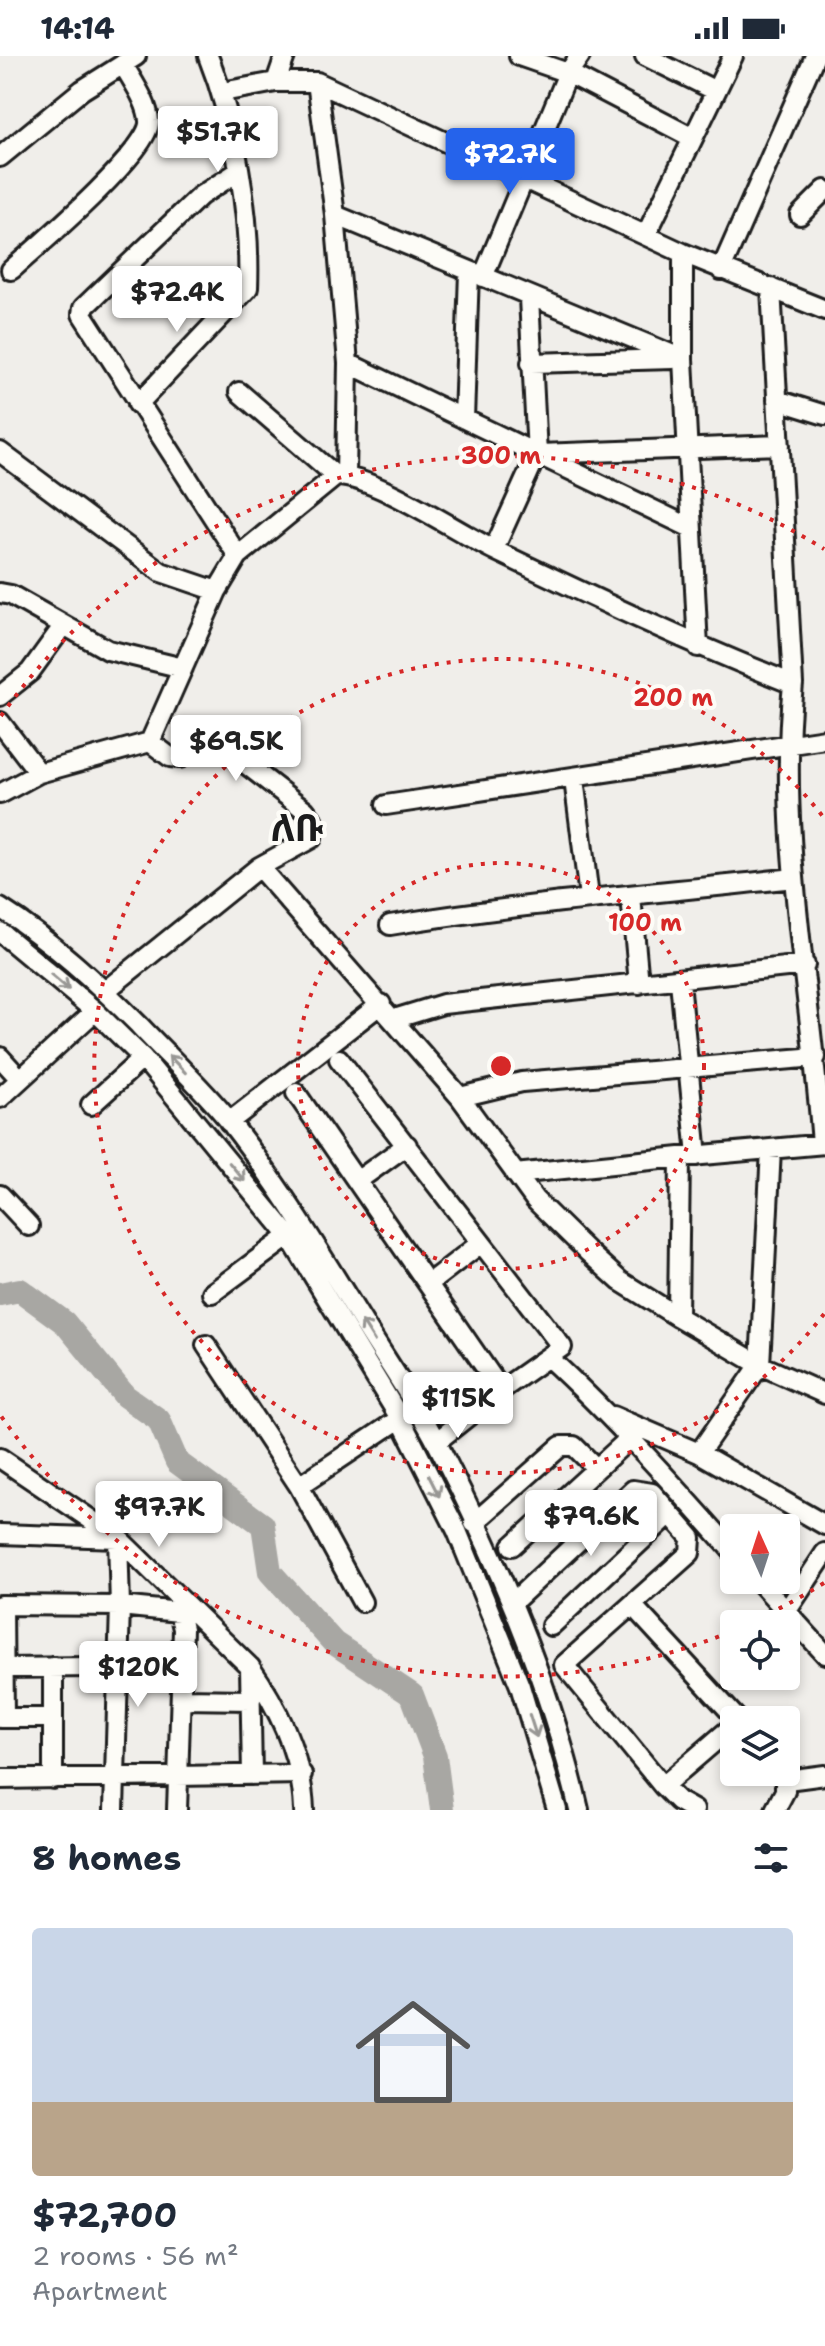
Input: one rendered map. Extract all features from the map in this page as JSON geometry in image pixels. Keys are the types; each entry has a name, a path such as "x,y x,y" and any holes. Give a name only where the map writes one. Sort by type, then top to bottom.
{"street":[{"path":"138,404 248,288 239,171 222,92 208,56"},
{"path":"276,82 285,56"},
{"path":"519,56 568,73 693,138"},
{"path":"464,419 476,274 524,179 568,73 580,56"},
{"path":"645,56 716,91"},
{"path":"646,235 733,56"},
{"path":"721,270 815,56"},
{"path":"0,157 82,90 130,60 149,120 148,131 113,173 11,270"},
{"path":"222,92 276,82 317,82 683,253 825,310"},
{"path":"150,742 217,591 238,556 341,476 348,363 335,215 317,82"},
{"path":"238,556 84,319 83,308 200,196 239,171"},
{"path":"800,215 825,190"},
{"path":"335,215 529,298 683,359"},
{"path":"683,253 683,359 698,647"},
{"path":"515,1174 823,1144 821,1080 816,1057 817,1005 805,965 794,878 786,746 793,684 771,288"},
{"path":"494,549 537,454 529,298"},
{"path":"531,363 683,359"},
{"path":"348,363 691,528"},
{"path":"239,392 341,476 698,647 793,684"},
{"path":"777,400 825,415"},
{"path":"537,454 687,446 780,445"},
{"path":"0,452 161,572 217,591"},
{"path":"0,593 11,595 108,650 183,668"},
{"path":"0,696 30,672 64,625"},
{"path":"0,722 39,773"},
{"path":"386,805 825,739"},
{"path":"0,794 39,773 150,742"},
{"path":"105,991 259,867 312,838 312,819 305,810 220,744 210,742 194,747 180,758 170,757 150,742"},
{"path":"574,779 589,897"},
{"path":"259,867 460,1097 535,1200 620,1281 760,1365 825,1394"},
{"path":"390,925 589,897 631,896 794,878"},
{"path":"631,896 639,984"},
{"path":"0,908 52,944 105,991 229,1122 300,1220 408,1413 494,1616 555,1794 557,1810"},
{"path":"0,932 95,1011 143,1058 289,1236 408,1413 436,1442 512,1603 541,1679 579,1810"},
{"path":"394,1019 443,1004 680,981 805,965"},
{"path":"678,1317 689,1156 689,1066 680,981"},
{"path":"229,1122 381,1004"},
{"path":"0,1098 95,1011"},
{"path":"0,1057 20,1079"},
{"path":"460,1097 522,1082 816,1057"},
{"path":"91,1105 143,1058"},
{"path":"339,1059 562,1347 436,1442"},
{"path":"296,1093 501,1390"},
{"path":"357,1181 407,1145"},
{"path":"699,1453 760,1365 771,1149"},
{"path":"0,1195 29,1226"},
{"path":"212,1293 289,1236"},
{"path":"429,1283 481,1243"},
{"path":"206,1345 299,1486 362,1602"},
{"path":"548,1357 611,1414 629,1439 720,1538"},
{"path":"299,1486 408,1413"},
{"path":"611,1414 699,1453 825,1525"},
{"path":"512,1546 629,1439"},
{"path":"474,1523 561,1446 574,1446 596,1468"},
{"path":"0,1458 118,1538 180,1605 250,1667 280,1717 302,1774 304,1810"},
{"path":"512,1603 633,1490 652,1493 691,1538 690,1553 564,1665 682,1807"},
{"path":"551,1626 670,1514"},
{"path":"0,1534 118,1538"},
{"path":"114,1810 120,1606 118,1538"},
{"path":"787,1610 825,1553"},
{"path":"770,1594 784,1610"},
{"path":"52,1718 2,1718 2,1605 180,1605"},
{"path":"177,1810 183,1618 180,1605"},
{"path":"633,1606 725,1706"},
{"path":"800,1627 825,1654"},
{"path":"3,1668 182,1666"},
{"path":"53,1667 53,1779"},
{"path":"250,1667 252,1775"},
{"path":"181,1699 251,1700"},
{"path":"663,1786 720,1737"},
{"path":"0,1779 302,1774"},
{"path":"800,1776 825,1775"},
{"path":"775,1810 783,1786"}],"waterway":[{"path":"0,1294 20,1290 65,1323 125,1396 159,1420 177,1462 263,1525 270,1572 334,1643 412,1695 435,1756 442,1810"}],"district":[{"name":"ለቡ","path":"297,827"}]}
